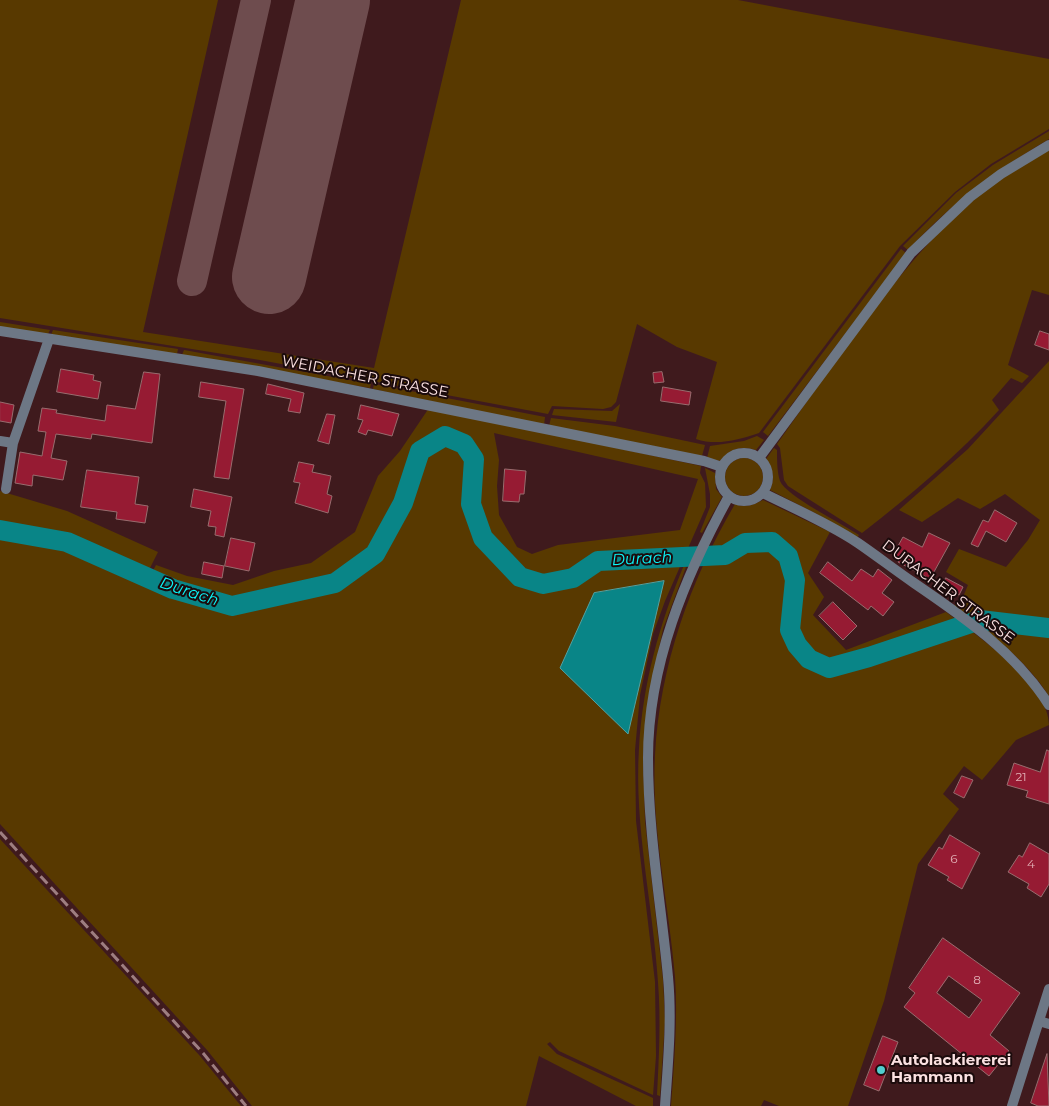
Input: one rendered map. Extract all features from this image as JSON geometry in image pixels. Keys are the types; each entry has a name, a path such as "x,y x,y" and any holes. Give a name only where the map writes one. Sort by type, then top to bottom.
{"street":[{"path":"759,458 911,253 970,197 1001,174 1049,145"},
{"name":"WEIDACHER STRASSE","path":"0,331 180,358 387,395 496,420 704,461 722,467"},
{"path":"6,489 13,443 49,338"},
{"path":"0,441 13,443"},
{"path":"738,453 753,454 759,458 765,463 769,478 763,493 757,498 743,502 729,496 720,483 722,467 726,460 738,453"},
{"name":"DURACHER STRASSE","path":"763,493 815,518 857,542 957,614 998,646 1034,682 1049,706"},
{"path":"665,1106 670,1021 668,978 650,822 648,757 653,702 668,630 691,570 729,496"},
{"path":"1012,1106 1044,1022 1049,990"}],"shaded area":[{"path":"0,0 218,0 143,332 374,368 461,0 738,0 1049,59 1049,129 991,164 955,192 900,246 759,433 728,441 712,442 696,439 717,362 677,347 637,324 616,402 611,407 603,409 552,406 548,414 260,360 0,318"},
{"path":"1049,131 1049,139 974,189 941,217 908,250 903,246 956,193 993,165"},
{"path":"1049,150 1049,295 1032,290 1008,365 1029,376 1022,383 1011,378 992,400 999,410 983,427 933,474 862,533 788,486 784,480 780,448 777,444 868,317 917,256 972,200 1000,180"},
{"path":"901,249 906,253 768,436 763,432"},
{"path":"0,322 50,330 48,334 0,327"},
{"path":"53,330 178,349 177,354 51,335"},
{"path":"184,350 371,384 370,388 182,355"},
{"path":"1049,361 1049,696 1018,658 954,606 963,597 968,585 946,572 959,549 1006,567 1028,540 1040,520 1005,494 980,509 958,498 922,522 899,510 968,449"},
{"path":"374,384 545,417 544,425 373,389"},
{"path":"620,404 616,422 552,415 554,409 612,411"},
{"path":"429,408 701,466 700,473 705,483 706,507 665,601 653,634 640,695 635,750 636,821 655,982 656,1056 653,1095 559,1051 550,1042 547,1044 557,1054 653,1098 653,1106 636,1106 539,1056 526,1106 252,1106 207,1050 0,824 0,491 67,511 158,552 142,584 145,586 156,565 187,576 233,585 274,571 311,563 355,532 378,476 400,451","holes":["494,433 698,479 680,530 558,545 532,554 517,547 499,515 497,486 499,460"]},
{"path":"551,418 615,426 705,445 702,456 549,426"},
{"path":"757,436 764,440 756,450 736,449 720,461 707,458 710,446 744,441"},
{"path":"774,448 777,450 779,477 784,487 803,502 859,535 857,538 817,514 770,490 772,474 766,459"},
{"path":"744,458 758,463 763,477 758,491 744,496 730,491 725,477 730,463"},
{"path":"705,468 715,473 716,489 722,497 702,533 700,532 710,507 710,494"},
{"path":"763,500 830,532 808,573 824,597 813,615 846,650 946,612 992,647 1025,678 1037,693 1046,709 1049,725 1016,740 982,780 964,766 943,794 959,809 918,864 884,1001 848,1106 779,1106 764,1100 761,1106 671,1106 676,993 658,839 654,783 658,722 663,689 680,625 691,594 719,533 735,504 749,505"},
{"path":"684,565 686,567 663,629 648,701 643,756 645,822 663,980 665,1021 660,1096 657,1095 659,996 656,953 641,836 638,778 639,748 648,677 667,610"},
{"path":"0,839 200,1056 241,1106 0,1106"}],"water":[{"path":"664,581 628,734 560,668 594,593"}],"building":[{"path":"1040,331 1049,334 1049,350 1035,345"},
{"path":"61,369 94,375 93,380 101,382 98,399 57,392"},
{"path":"144,372 160,374 152,443 92,434 91,439 56,434 51,458 67,461 63,480 33,475 32,486 15,483 20,452 42,456 46,432 38,431 42,408 57,410 56,413 105,421 107,405 135,409"},
{"path":"662,372 664,382 654,383 653,373"},
{"path":"201,382 244,389 229,479 214,477 226,401 199,397"},
{"path":"268,384 304,393 300,413 288,411 291,399 266,394"},
{"path":"663,387 691,392 689,405 661,401"},
{"path":"0,402 14,405 11,423 0,421"},
{"path":"361,405 399,414 392,436 368,430 366,435 358,432 363,420 358,419"},
{"path":"327,414 335,415 329,444 318,441"},
{"path":"299,462 314,465 312,472 331,476 327,494 332,496 328,513 295,503 300,483 294,482"},
{"path":"505,469 526,471 524,494 520,494 519,502 503,501"},
{"path":"87,470 139,477 135,504 148,506 145,523 116,519 117,512 81,507"},
{"path":"194,489 232,497 224,537 215,535 216,527 208,526 211,511 191,507"},
{"path":"995,510 1017,523 1006,542 986,531 978,547 971,544 983,520 988,522"},
{"path":"929,533 950,543 930,579 898,562 900,559 893,555 903,537 922,547"},
{"path":"231,538 255,543 249,571 225,566"},
{"path":"204,562 224,566 222,578 202,574"},
{"path":"828,562 852,581 861,569 873,577 878,569 892,580 882,593 894,602 883,616 871,606 868,610 820,573"},
{"path":"946,578 963,587 959,595 942,587"},
{"path":"833,602 857,626 843,640 819,616"},
{"path":"1047,750 1049,751 1049,804 1026,797 1028,791 1007,785 1014,763 1040,772"},
{"path":"962,776 973,780 964,798 954,793"},
{"path":"950,835 980,853 962,889 947,880 949,877 928,865 939,847 942,849"},
{"path":"1030,843 1049,854 1049,884 1041,897 1027,888 1029,884 1008,872 1019,855 1022,857"},
{"path":"943,938 1020,993 990,1035 1009,1051 989,1076 904,1007 915,993 909,988","holes":["949,976 982,1000 969,1018 937,993"]},
{"path":"883,1036 898,1042 879,1091 864,1085"},
{"path":"1047,1054 1049,1106 1038,1106 1031,1103"}],"waterway":[{"name":"Durach","path":"0,530 67,542 173,589 232,606 335,583 375,554 403,503 420,451 445,436 464,444 474,459 471,504 483,538 520,577 543,584 573,578 598,561 725,555 745,543 772,542 788,556 795,580 790,630 797,645 809,659 829,668 869,657 980,620 1049,628"}],"taxiway":[{"path":"192,281 256,0"}],"runway":[{"path":"269,277 333,0"}],"railway":[{"path":"0,832 203,1053 246,1106"}],"place":[{"name":"Autolackiererei Hammann","path":"881,1070"}]}
